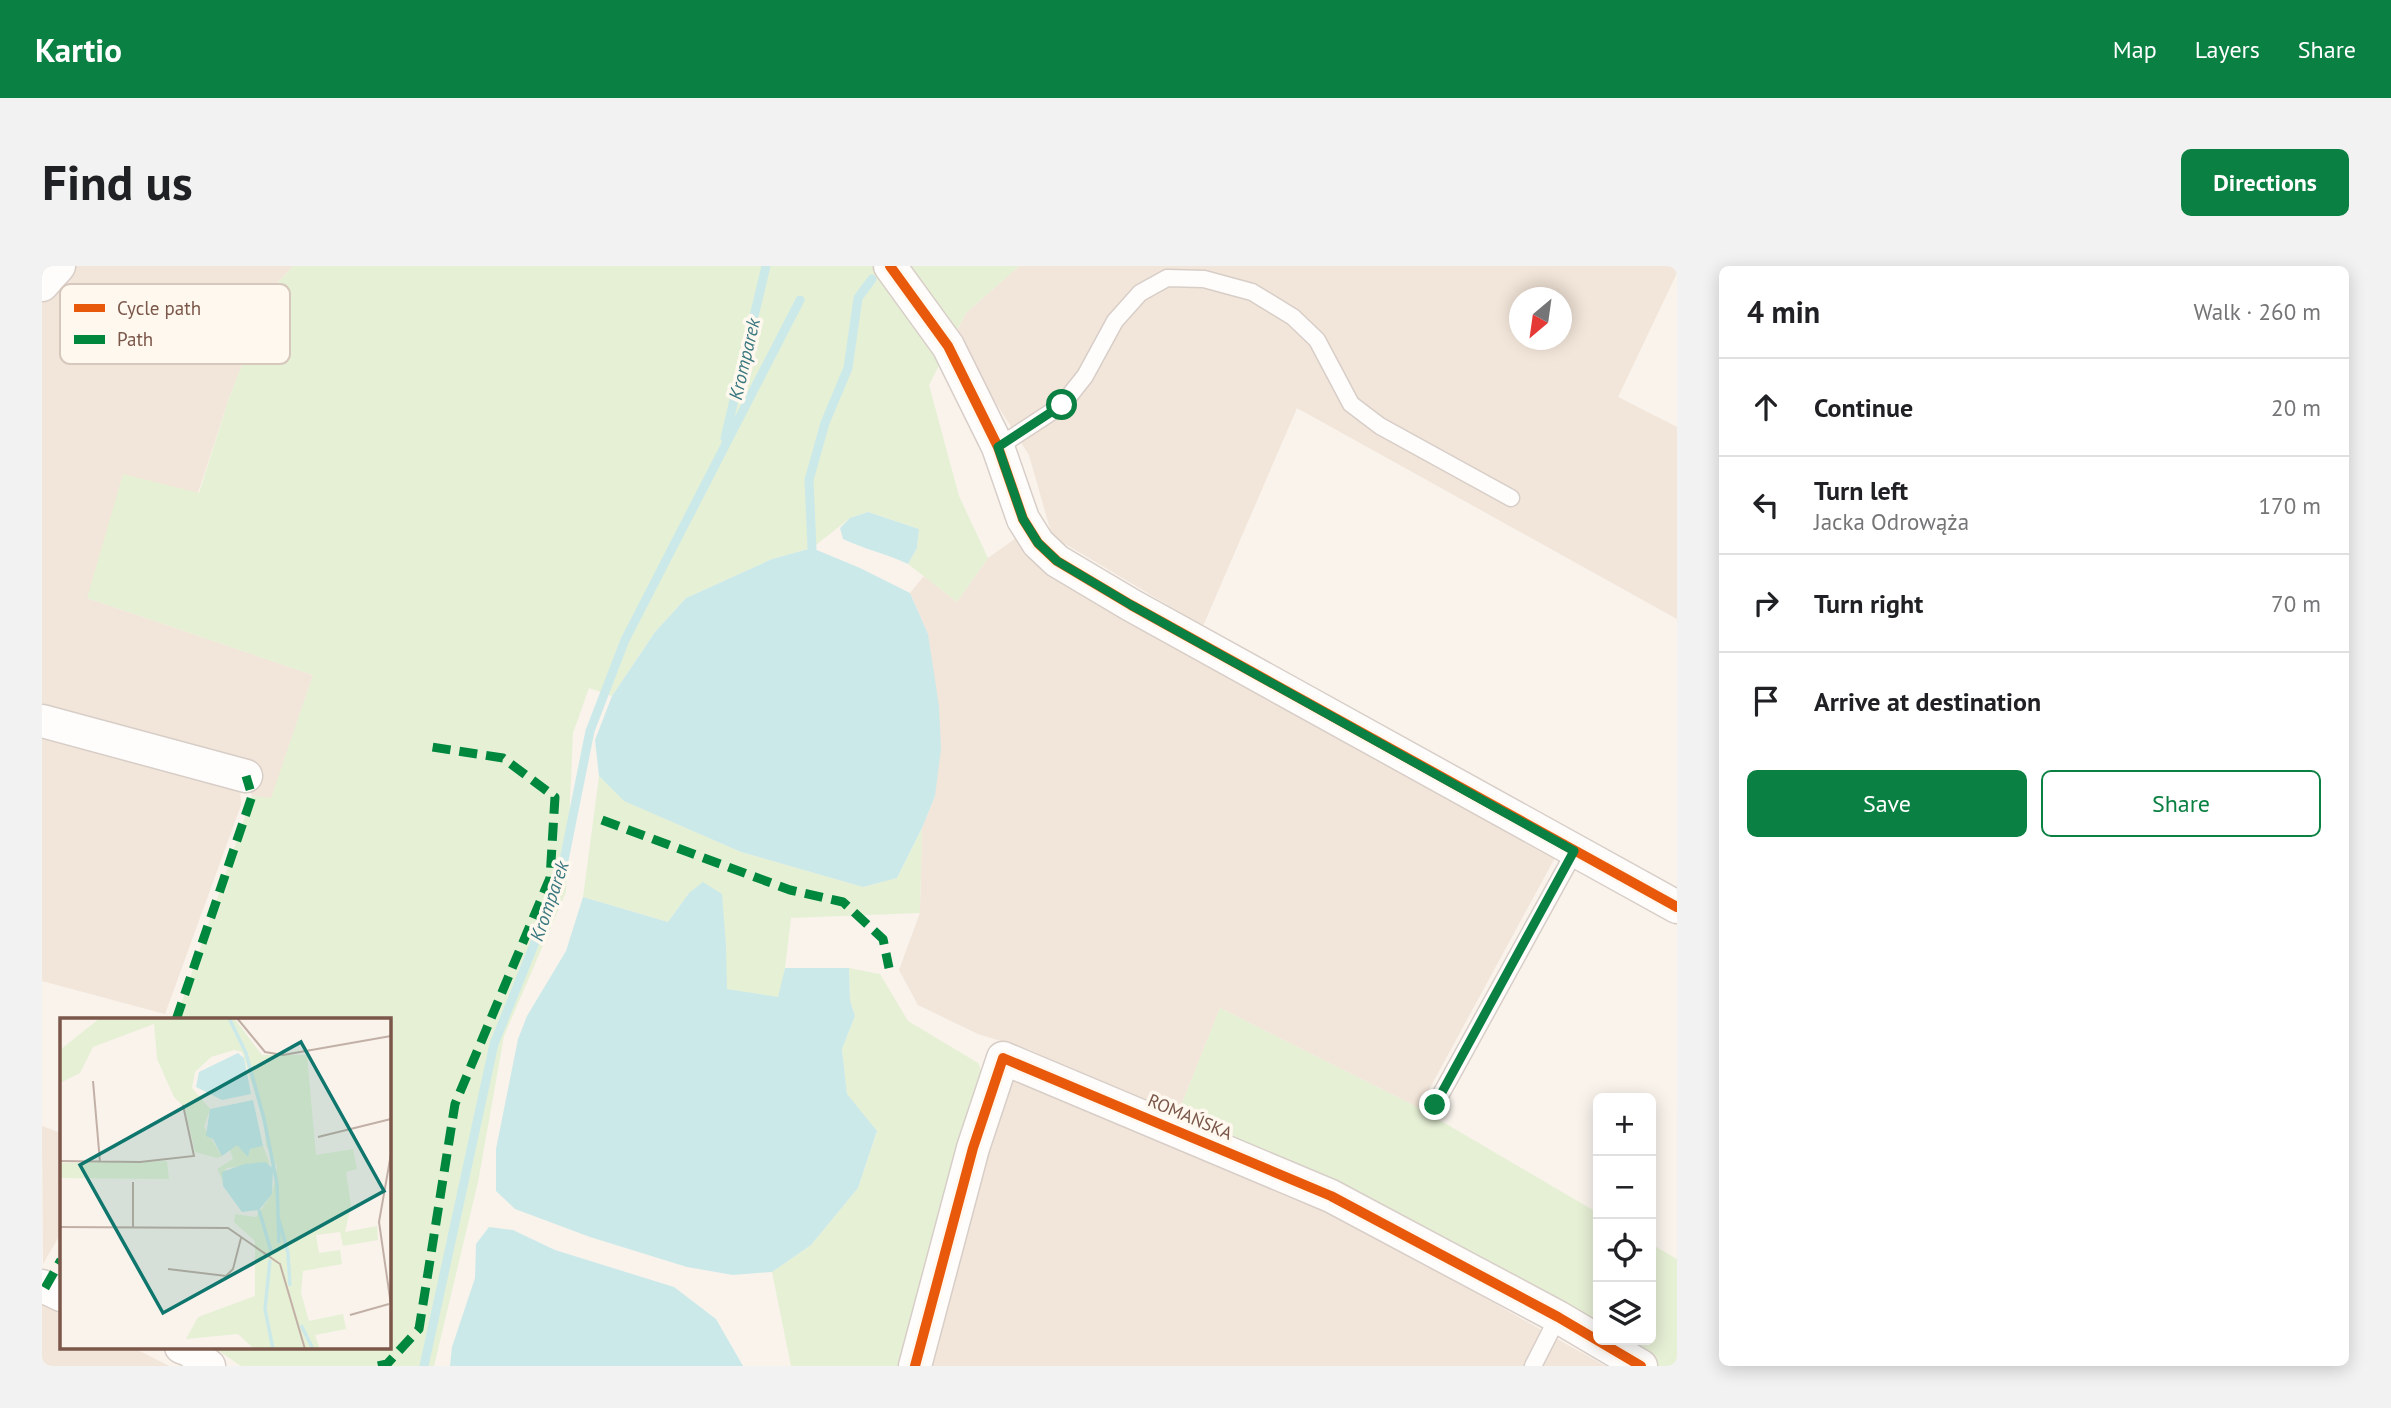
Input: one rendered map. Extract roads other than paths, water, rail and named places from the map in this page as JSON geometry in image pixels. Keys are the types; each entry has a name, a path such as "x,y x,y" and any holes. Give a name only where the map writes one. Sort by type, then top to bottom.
{"street":[{"path":"42,285 59,266"},
{"path":"890,266 948,346 998,447 1023,519 1038,543 1057,561 1131,605 1677,907"},
{"path":"42,721 246,776"},
{"name":"ROMAŃSKA","path":"915,1366 973,1148 1003,1058 1331,1196 1558,1317 1641,1366"},
{"path":"42,1286 60,1295"},
{"path":"184,1348 209,1366"}],"lane":[{"path":"998,447 1062,405 1085,376 1115,321 1140,293 1167,278 1204,279 1252,292 1293,317 1317,340 1351,404 1380,426 1511,498"},
{"path":"1435,1105 1574,851"},
{"path":"1533,1366 1558,1317"}],"water":[{"path":"868,512 919,529 917,548 908,564 843,539 840,528 850,518"},
{"path":"812,548 910,593 928,634 939,706 941,749 935,796 922,828 897,878 863,887 741,852 624,801 599,776 595,740 612,696 655,632 686,598 772,559"},
{"path":"703,882 722,894 727,989 778,997 785,968 849,968 850,1000 855,1016 842,1049 847,1094 877,1131 858,1188 811,1245 772,1272 733,1275 687,1267 590,1237 515,1209 496,1191 496,1149 518,1039 527,1016 566,951 583,897 668,922 689,893"},
{"path":"489,1227 513,1230 555,1250 674,1287 716,1319 743,1366 450,1366 452,1347 475,1278 476,1244"}],"waterway":[{"name":"Kromparek","path":"725,438 766,266"},
{"path":"812,548 809,480 825,423 848,368 858,298 872,279"},
{"name":"Kromparek","path":"424,1366 494,1044 560,880 590,731 625,640 800,300"}]}
